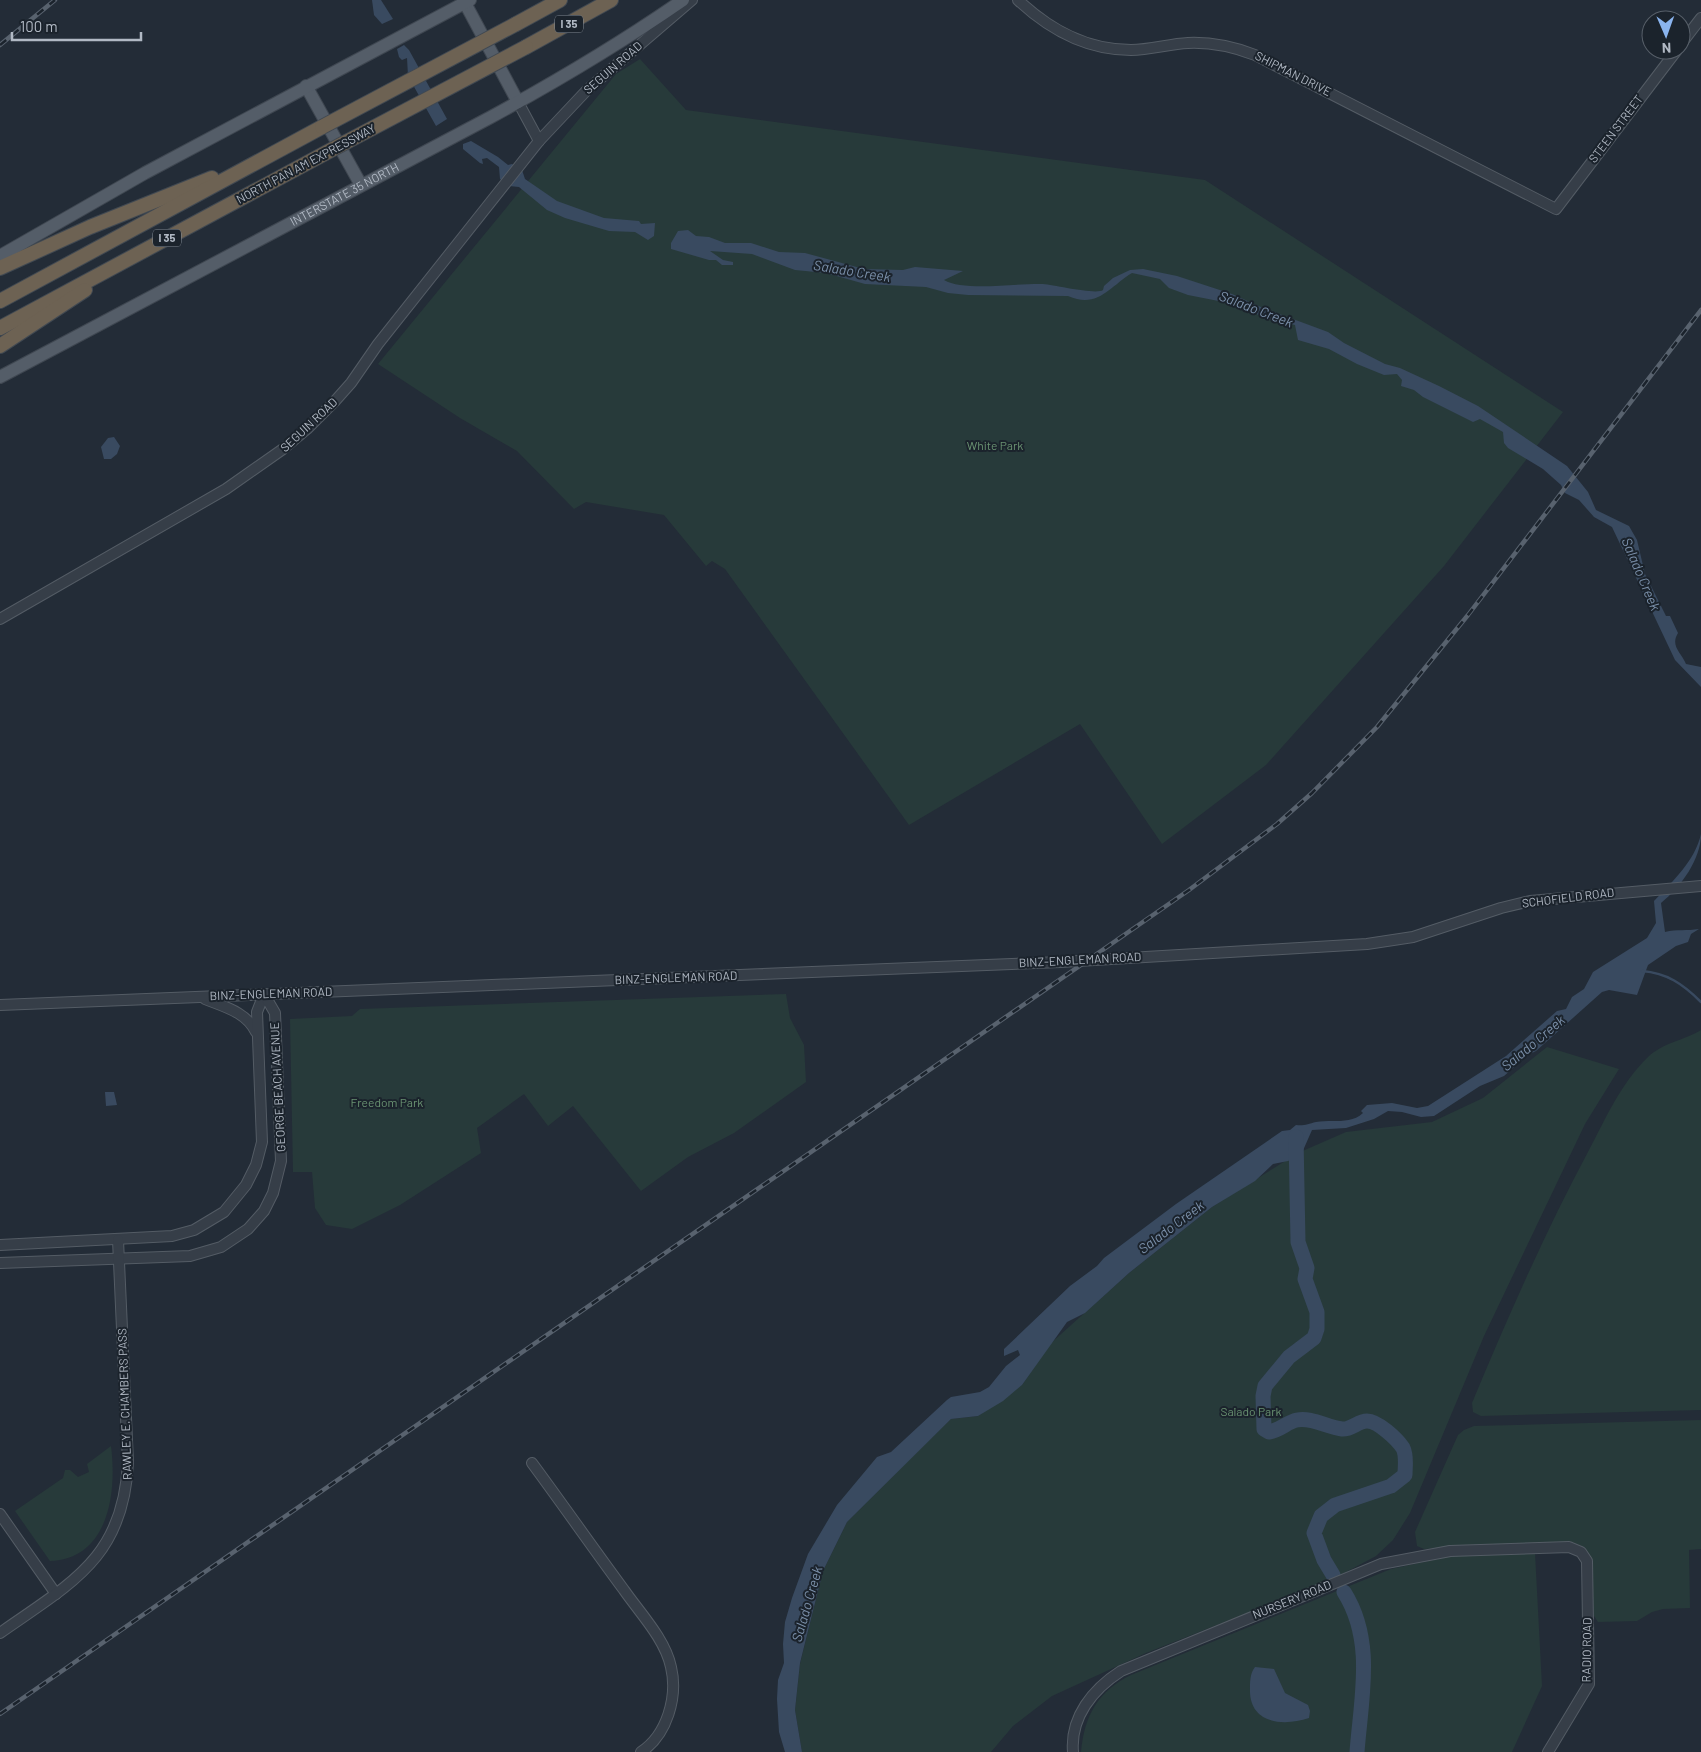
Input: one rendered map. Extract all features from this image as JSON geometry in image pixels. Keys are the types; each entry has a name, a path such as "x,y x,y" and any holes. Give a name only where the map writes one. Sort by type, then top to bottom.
{"highway":[{"name":"NORTH PAN AM EXPRESSWAY","path":"0,301 560,0"},
{"name":"NORTH PAN AM EXPRESSWAY","path":"0,328 611,0"},
{"path":"0,268 90,227 279,150"},
{"path":"0,346 75,298 115,266"}],"main road":[{"name":"INTERSTATE 35 NORTH","path":"0,377 518,102 621,42 683,0"},
{"path":"0,256 145,173 467,1 518,102"},
{"path":"306,86 361,185"}],"street":[{"name":"SEGUIN ROAD","path":"0,619 226,489 295,439 335,402 539,141 587,90 692,0"},
{"name":"SHIPMAN DRIVE","path":"1018,0 1035,16 1057,31 1076,40 1100,47 1132,50 1204,43 1227,46 1248,52 1556,209"},
{"path":"1691,31 1701,18"},
{"name":"STEEN STREET","path":"1556,209 1668,60"},
{"path":"518,102 539,141"},
{"name":"SCHOFIELD ROAD","path":"1351,944 1413,937 1501,908 1550,898 1701,886"},
{"name":"BINZ-ENGLEMAN ROAD","path":"0,1005 1061,962 1351,944"},
{"name":"GEORGE BEACH AVENUE","path":"0,1245 161,1238 194,1230 224,1212 246,1186 256,1165 262,1142 257,1012 264,994"},
{"name":"GEORGE BEACH AVENUE","path":"0,1263 190,1256 211,1251 240,1236 264,1211 277,1183 282,1150 275,1013 264,994"},
{"path":"200,997 250,1021 258,1036"},
{"name":"RAWLEY E. CHAMBERS PASS","path":"0,1632 83,1573 104,1548 118,1520 126,1495 128,1462 118,1240"},
{"path":"532,1463 650,1626 671,1667 672,1690 669,1714 661,1730 648,1747 641,1752"},
{"path":"0,1514 56,1594"},
{"name":"NURSERY ROAD","path":"1073,1752 1072,1740 1082,1710 1100,1687 1120,1670 1381,1564 1450,1551 1569,1547"},
{"name":"RADIO ROAD","path":"1548,1752 1589,1684 1587,1561 1581,1552 1569,1547"}],"green space":[{"name":"White Park","path":"640,59 686,110 1205,180 1563,412 1444,566 1266,765 1162,844 1080,724 909,825 725,569 712,561 706,566 664,515 586,502 574,509 517,451 460,418 378,364 616,74"},
{"name":"Freedom Park","path":"786,994 790,1018 804,1045 806,1082 734,1133 688,1157 641,1191 573,1106 548,1126 524,1094 477,1128 481,1153 400,1205 352,1229 326,1225 315,1208 312,1172 293,1172 290,1019 352,1016 360,1009"},
{"path":"1701,1030 1701,1410 1481,1416 1473,1412 1472,1403 1557,1212 1622,1089 1638,1067 1654,1052"},
{"name":"Salado Park","path":"1547,1047 1619,1069 1585,1124 1484,1336 1410,1513 1393,1540 1376,1556 1333,1579 1146,1653 1052,1696 1013,1726 991,1752 802,1752 795,1710 800,1664 823,1571 847,1522 951,1419 978,1416 1022,1385 1050,1344 1129,1273 1212,1207 1298,1153 1346,1132 1432,1122 1483,1098"},
{"path":"1701,1420 1701,1549 1689,1550 1690,1608 1663,1609 1652,1612 1637,1621 1598,1622 1594,1616 1589,1555 1584,1547 1572,1542 1424,1549 1417,1546 1415,1532 1458,1435 1464,1430 1474,1426"},
{"path":"111,1446 113,1464 110,1502 105,1520 97,1536 85,1549 70,1557 50,1561 15,1511 63,1478 65,1470 70,1470 78,1477 89,1472 87,1464"},
{"path":"1535,1553 1542,1686 1512,1752 1081,1752 1085,1727 1095,1706 1110,1689 1131,1675 1391,1569 1452,1556"}],"water":[{"path":"372,0 381,0 393,19 382,24 374,15"},
{"path":"404,45 409,50 447,119 436,126 408,76 407,58 402,60 399,57 397,49"},
{"path":"471,141 508,165 512,164 522,170 525,179 557,201 604,218 639,221 641,224 655,223 654,236 648,240 635,232 609,231 565,218 547,210 519,187 509,186 500,179 499,167 487,158 482,159 483,164 480,163 463,149 463,144"},
{"name":"Salado Creek","path":"688,230 696,236 709,237 725,243 751,243 779,252 805,253 864,269 903,270 915,267 963,271 944,280 964,286 1043,284 1084,291 1099,291 1103,290 1104,286 1113,278 1130,270 1143,269 1177,276 1232,294 1263,308 1328,332 1344,343 1385,364 1400,368 1478,406 1567,466 1588,492 1596,510 1629,526 1637,540 1645,574 1666,616 1670,616 1678,633 1675,642 1677,649 1686,664 1701,667 1701,687 1675,660 1612,527 1594,517 1579,500 1565,493 1561,485 1543,469 1508,448 1504,443 1503,432 1480,419 1473,422 1423,397 1414,390 1401,386 1402,380 1397,374 1384,375 1357,364 1329,349 1298,340 1295,325 1263,318 1244,306 1188,295 1169,288 1160,279 1132,273 1103,295 1087,300 1068,296 968,295 948,293 926,287 865,284 826,273 795,270 752,254 710,251 723,260 733,262 733,265 722,265 716,260 709,260 671,249 671,243 678,231"},
{"path":"114,437 120,446 117,454 111,459 104,459 101,447 108,438"},
{"name":"Salado Creek","path":"1701,834 1698,853 1694,863 1676,889 1661,903 1665,932 1699,929 1691,934 1688,942 1676,946 1648,965 1637,995 1609,990 1602,992 1536,1051 1528,1055 1504,1076 1480,1086 1434,1116 1421,1117 1402,1112 1388,1111 1374,1119 1346,1128 1312,1130 1301,1155 1288,1161 1273,1164 1255,1181 1212,1207 1129,1273 1085,1313 1067,1322 1022,1385 1003,1401 978,1416 951,1419 847,1522 823,1571 800,1663 795,1710 802,1752 785,1752 779,1732 777,1699 778,1680 784,1663 785,1622 792,1598 808,1554 837,1505 877,1457 891,1452 951,1397 980,1392 989,1387 1006,1366 1020,1355 1018,1350 1004,1356 1004,1349 1070,1286 1176,1204 1282,1131 1290,1130 1296,1125 1352,1119 1363,1113 1361,1111 1367,1105 1392,1103 1417,1108 1428,1106 1506,1056 1557,1011 1566,1009 1572,997 1584,989 1593,972 1647,938 1656,923 1654,901 1688,862 1694,853"},
{"path":"105,1092 114,1092 117,1105 106,1106"},
{"path":"1255,1667 1274,1669 1285,1693 1308,1705 1310,1711 1309,1718 1299,1721 1278,1722 1269,1720 1261,1715 1255,1709 1251,1700 1250,1681"}],"waterway":[{"path":"1642,971 1667,977 1688,990 1701,1002"},
{"path":"1296,1137 1298,1242 1307,1268 1305,1279 1317,1312 1317,1329 1314,1338 1289,1357 1265,1386 1263,1396 1264,1429 1269,1432 1273,1431 1293,1421 1302,1419 1342,1429 1367,1421 1387,1431 1403,1448 1405,1458 1405,1475 1391,1486 1335,1505 1321,1516 1314,1533 1324,1560 1333,1575"},
{"path":"1344,1592 1354,1611 1360,1630 1363,1650 1363,1691 1357,1752"}],"railway":[{"path":"0,45 55,0"},
{"path":"0,1714 1189,890 1277,824 1312,793 1377,727 1468,615 1701,310"}]}
